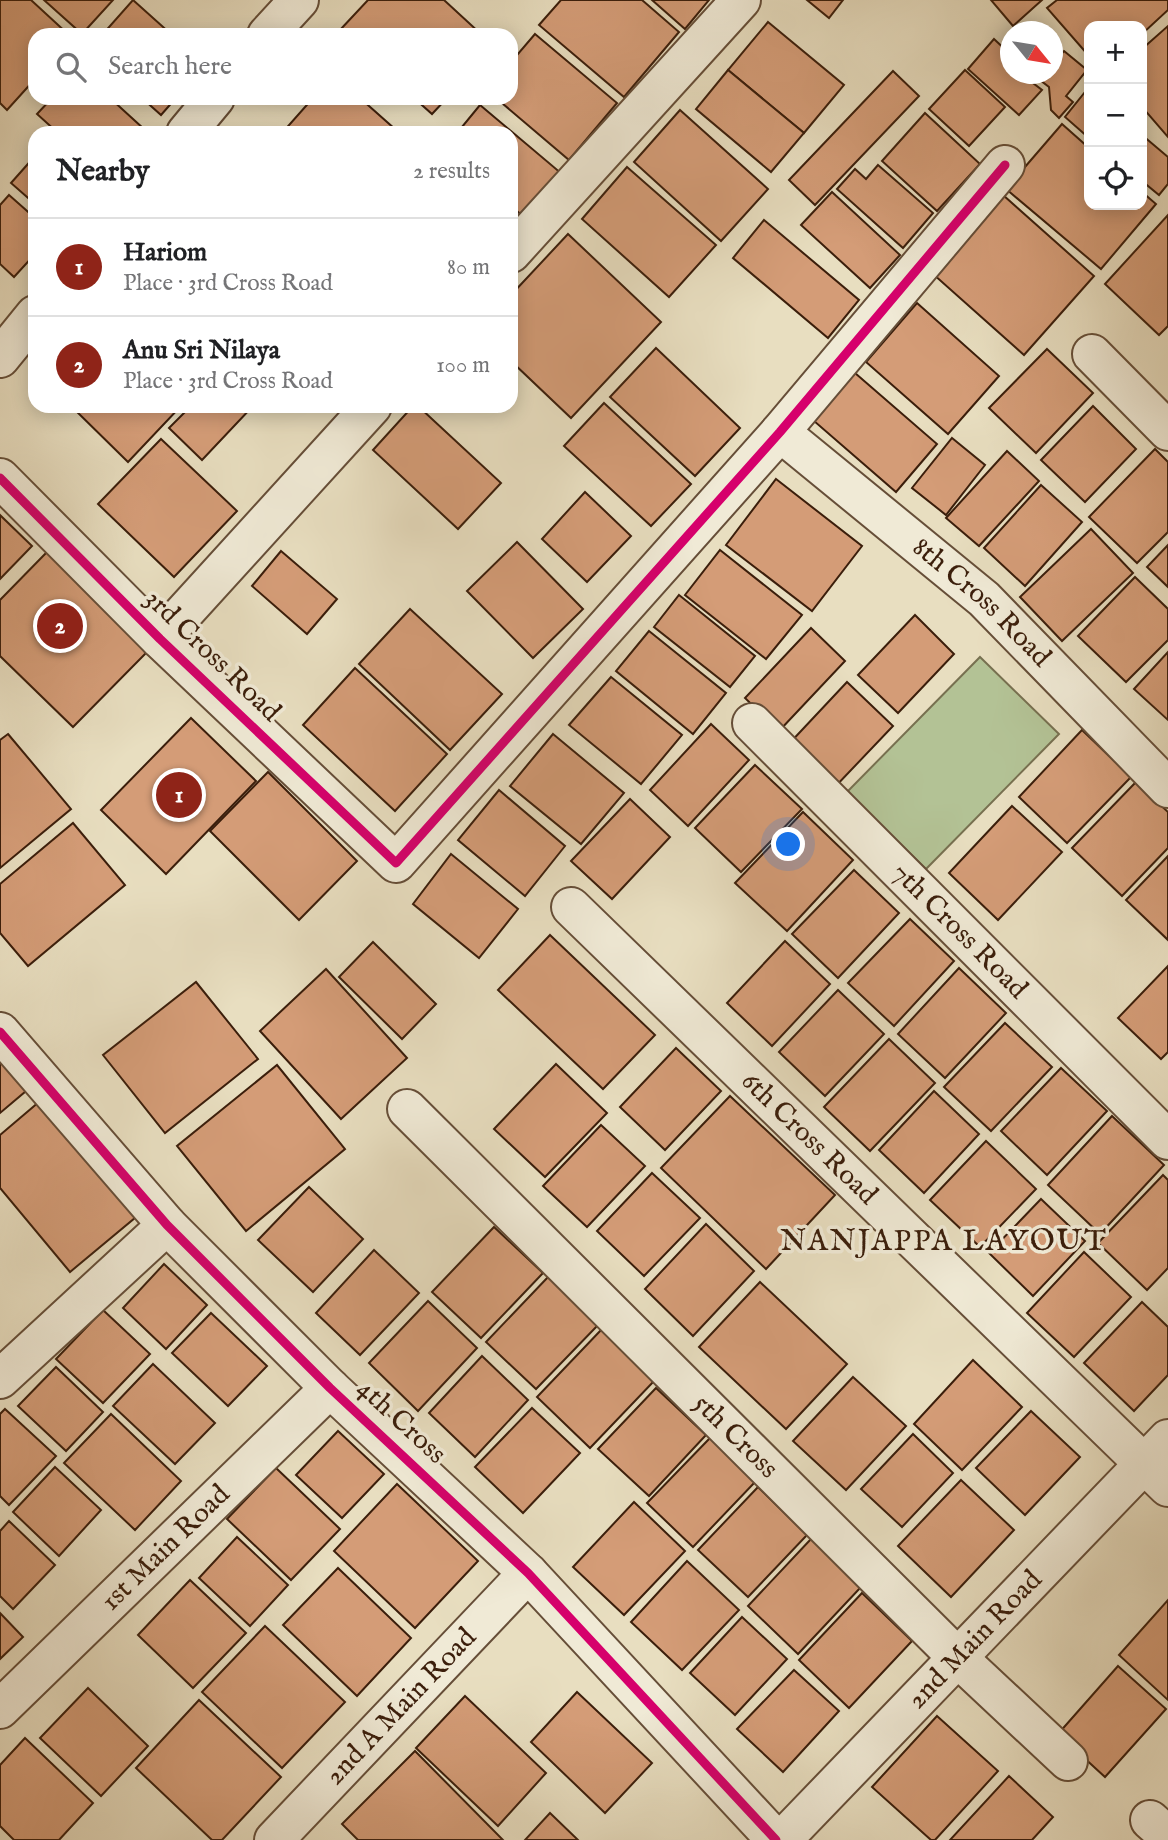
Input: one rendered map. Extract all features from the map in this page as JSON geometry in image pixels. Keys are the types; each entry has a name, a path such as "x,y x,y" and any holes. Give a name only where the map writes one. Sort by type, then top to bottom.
{"street":[{"path":"273,28 299,0"},
{"path":"518,245 741,0"},
{"path":"192,126 209,105"},
{"path":"780,432 1005,165"},
{"path":"0,358 28,324"},
{"path":"1092,354 1168,431"},
{"path":"160,639 366,413"},
{"name":"8th Cross Road","path":"780,432 984,599 1168,788"},
{"name":"3rd Cross Road","path":"0,478 160,639 396,863 780,432"},
{"name":"7th Cross Road","path":"752,723 1168,1140"},
{"name":"6th Cross Road","path":"571,907 1160,1463"},
{"name":"4th Cross","path":"0,1032 167,1225 330,1388 528,1573 776,1840"},
{"name":"5th Cross","path":"407,1109 958,1658 1068,1761"},
{"path":"0,1380 167,1225"},
{"name":"1st Main Road","path":"0,1709 330,1388"},
{"name":"2nd Main Road","path":"782,1840 958,1658 1160,1463"},
{"name":"2nd A Main Road","path":"274,1840 528,1573"}],"green space":[{"path":"980,657 1059,734 926,869 847,792"}],"building":[{"path":"0,0 31,0 61,28 28,28 28,87 7,110 0,103"},
{"path":"44,0 113,0 87,28 75,28"},
{"path":"133,0 164,28 108,28"},
{"path":"368,0 444,0 474,28 342,28"},
{"path":"561,0 642,0 679,32 624,97 539,25"},
{"path":"652,0 709,0 685,29"},
{"path":"807,0 843,0 829,18"},
{"path":"991,0 1042,0 1019,21 1009,21"},
{"path":"1057,0 1168,0 1168,10 1147,29 1147,21 1084,21 1084,50 1063,26 1063,21 1058,21 1047,8"},
{"path":"768,22 844,85 804,133 728,70"},
{"path":"1168,26 1168,137 1147,113 1147,45"},
{"path":"535,34 617,103 569,160 504,105 518,105 518,54"},
{"path":"994,39 1000,45 1000,84 1034,84 1042,90 1019,115 968,69"},
{"path":"1063,52 1084,68 1084,74 1066,96 1073,102 1059,118 1051,110 1049,87 1045,84 1063,84"},
{"path":"728,70 804,133 771,172 696,109"},
{"path":"965,70 1005,107 969,146 929,109"},
{"path":"893,71 919,96 815,205 789,180"},
{"path":"1084,93 1084,134 1065,117"},
{"path":"45,105 118,105 141,126 50,126 37,114"},
{"path":"150,105 170,105 161,115"},
{"path":"307,105 368,105 392,126 288,126"},
{"path":"422,105 440,105 432,114"},
{"path":"480,105 505,126 463,126"},
{"path":"680,110 768,189 721,241 634,162"},
{"path":"925,113 980,164 937,211 882,161"},
{"path":"1062,124 1084,144 1084,210 1147,210 1147,196 1156,204 1101,269 1006,189"},
{"path":"518,137 562,174 524,217 518,212"},
{"path":"1147,139 1168,157 1168,184 1159,195 1147,185"},
{"path":"28,164 28,198 11,183"},
{"path":"878,165 933,213 903,248 837,189 855,169 866,179"},
{"path":"627,167 716,245 669,297 582,219"},
{"path":"832,192 900,255 870,288 801,225"},
{"path":"9,195 28,212 28,262 14,277 0,264 0,205"},
{"path":"1003,195 1094,276 1024,355 933,274"},
{"path":"1168,215 1168,326 1159,335 1105,284"},
{"path":"764,220 859,300 828,338 733,258"},
{"path":"568,234 661,322 571,418 518,368 518,288"},
{"path":"917,303 999,376 948,434 866,362"},
{"path":"656,348 740,428 695,476 610,397"},
{"path":"1047,349 1093,393 1036,453 989,408"},
{"path":"855,373 937,444 896,492 814,421"},
{"path":"604,403 691,484 651,526 564,446"},
{"path":"1093,406 1136,449 1085,502 1041,460"},
{"path":"78,413 174,413 128,462"},
{"path":"184,413 246,413 202,460 169,428"},
{"path":"407,413 426,413 501,483 458,529 373,450"},
{"path":"952,438 985,465 946,515 912,488"},
{"path":"161,439 237,511 174,577 98,504"},
{"path":"1155,449 1168,462 1168,532 1137,563 1089,517"},
{"path":"1007,451 1039,481 979,546 946,518"},
{"path":"776,479 862,546 812,611 726,545"},
{"path":"1041,485 1082,522 1025,586 984,548"},
{"path":"585,492 631,536 587,582 542,539"},
{"path":"0,515 32,546 0,579"},
{"path":"1091,529 1133,573 1062,641 1020,597"},
{"path":"517,542 583,609 533,658 467,591"},
{"path":"1168,545 1168,587 1147,567"},
{"path":"720,550 802,615 766,659 685,595"},
{"path":"281,551 337,599 307,634 252,586"},
{"path":"47,552 147,652 73,727 0,656 0,600"},
{"path":"1135,577 1168,609 1168,640 1126,682 1078,636"},
{"path":"679,595 755,656 730,687 654,627"},
{"path":"410,609 502,694 450,750 359,664"},
{"path":"915,615 954,654 898,713 858,675"},
{"path":"811,628 845,661 779,731 745,698"},
{"path":"649,631 726,693 693,734 616,671"},
{"path":"1168,652 1168,720 1134,689"},
{"path":"355,668 447,754 395,811 303,725"},
{"path":"611,677 682,735 641,784 569,725"},
{"path":"847,682 893,726 832,790 786,747"},
{"path":"191,718 256,781 166,874 101,810"},
{"path":"711,724 749,760 688,826 650,790"},
{"path":"1082,730 1131,777 1067,843 1019,797"},
{"path":"8,734 71,809 0,868 0,740"},
{"path":"553,734 624,793 581,844 510,786"},
{"path":"755,765 802,809 741,872 695,828"},
{"path":"268,772 357,861 299,920 210,831"},
{"path":"1136,782 1168,812 1168,848 1122,896 1072,848"},
{"path":"499,790 565,846 525,896 458,840"},
{"path":"630,799 670,837 612,899 571,861"},
{"path":"1012,806 1062,852 998,920 949,873"},
{"path":"803,812 853,860 787,931 735,883"},
{"path":"73,823 125,885 28,966 0,933 0,884"},
{"path":"451,854 518,909 479,958 413,904"},
{"path":"1168,856 1168,940 1126,900"},
{"path":"854,870 899,913 838,978 792,934"},
{"path":"910,919 954,961 894,1026 848,983"},
{"path":"550,935 655,1035 603,1089 498,990"},
{"path":"785,941 830,984 772,1046 727,1003"},
{"path":"373,942 436,1004 402,1039 339,977"},
{"path":"1168,966 1168,1052 1161,1059 1118,1018"},
{"path":"959,968 1006,1013 945,1078 898,1034"},
{"path":"326,969 407,1058 341,1119 260,1031"},
{"path":"196,982 258,1059 165,1133 103,1055"},
{"path":"838,990 884,1034 825,1096 779,1052"},
{"path":"1005,1023 1052,1067 991,1131 944,1087"},
{"path":"889,1039 935,1083 870,1151 824,1107"},
{"path":"676,1048 721,1091 665,1150 620,1107"},
{"path":"0,1059 26,1091 0,1113"},
{"path":"556,1064 607,1113 545,1177 494,1129"},
{"path":"277,1065 345,1149 246,1231 177,1146"},
{"path":"1061,1068 1107,1111 1047,1175 1001,1131"},
{"path":"934,1091 979,1134 924,1193 879,1150"},
{"path":"46,1096 142,1212 70,1272 0,1188 0,1135"},
{"path":"730,1096 835,1195 766,1269 661,1168"},
{"path":"1112,1116 1164,1165 1100,1234 1048,1185"},
{"path":"601,1125 645,1166 587,1227 543,1186"},
{"path":"986,1141 1036,1189 980,1247 930,1200"},
{"path":"652,1173 700,1218 644,1276 597,1231"},
{"path":"1163,1175 1168,1180 1168,1268 1147,1290 1098,1243"},
{"path":"309,1187 363,1239 313,1292 258,1240"},
{"path":"1041,1199 1085,1241 1033,1296 989,1253"},
{"path":"706,1224 754,1271 693,1336 645,1289"},
{"path":"494,1227 543,1273 481,1338 432,1292"},
{"path":"374,1250 419,1293 360,1355 316,1313"},
{"path":"1084,1252 1131,1297 1074,1357 1027,1313"},
{"path":"164,1264 207,1305 166,1349 123,1308"},
{"path":"549,1276 599,1324 536,1389 486,1342"},
{"path":"760,1282 847,1364 786,1429 699,1347"},
{"path":"428,1301 477,1348 418,1411 369,1363"},
{"path":"1142,1302 1168,1327 1168,1375 1134,1411 1084,1363"},
{"path":"103,1310 150,1354 103,1403 56,1359"},
{"path":"211,1313 267,1366 228,1406 172,1353"},
{"path":"602,1329 655,1380 590,1448 537,1397"},
{"path":"482,1356 528,1400 475,1457 429,1413"},
{"path":"973,1360 1022,1407 962,1470 914,1424"},
{"path":"153,1364 215,1423 175,1464 113,1406"},
{"path":"56,1367 103,1412 66,1451 18,1406"},
{"path":"853,1377 906,1426 846,1490 793,1441"},
{"path":"656,1388 706,1435 649,1496 598,1449"},
{"path":"532,1408 580,1453 523,1513 475,1467"},
{"path":"5,1409 56,1456 9,1505 0,1496 0,1414"},
{"path":"1031,1411 1080,1457 1025,1515 976,1468"},
{"path":"111,1414 181,1481 135,1530 64,1463"},
{"path":"338,1431 384,1474 342,1518 296,1475"},
{"path":"913,1434 953,1473 902,1527 861,1489"},
{"path":"710,1438 756,1481 693,1547 647,1503"},
{"path":"55,1467 101,1510 59,1556 13,1512"},
{"path":"276,1468 340,1529 291,1580 227,1519"},
{"path":"961,1480 1014,1530 951,1597 898,1546"},
{"path":"397,1484 478,1561 415,1628 334,1551"},
{"path":"758,1487 807,1535 748,1597 698,1550"},
{"path":"634,1502 685,1551 624,1615 573,1567"},
{"path":"9,1521 55,1565 13,1609 0,1596 0,1531"},
{"path":"237,1537 288,1585 250,1626 199,1578"},
{"path":"811,1539 861,1587 798,1654 748,1606"},
{"path":"687,1561 739,1610 682,1670 631,1622"},
{"path":"338,1568 411,1638 357,1696 283,1625"},
{"path":"190,1580 246,1633 193,1688 138,1635"},
{"path":"862,1593 912,1641 849,1708 799,1660"},
{"path":"1168,1600 1168,1700 1119,1655"},
{"path":"0,1613 23,1637 0,1659"},
{"path":"742,1617 787,1659 735,1715 690,1673"},
{"path":"265,1626 345,1702 282,1768 202,1692"},
{"path":"1118,1666 1166,1709 1105,1777 1058,1734"},
{"path":"794,1670 839,1711 783,1772 737,1729"},
{"path":"88,1688 148,1746 101,1796 40,1738"},
{"path":"577,1692 652,1763 605,1813 531,1742"},
{"path":"465,1696 546,1773 498,1826 416,1748"},
{"path":"199,1700 281,1777 222,1840 212,1840 136,1768"},
{"path":"937,1716 998,1771 935,1840 931,1840 872,1787"},
{"path":"25,1738 93,1803 59,1840 14,1840 0,1826 0,1765"},
{"path":"415,1751 503,1840 358,1840 342,1824"},
{"path":"1009,1776 1053,1817 1032,1840 950,1840"},
{"path":"550,1813 578,1840 525,1840"}],"cycle path":[{"path":"0,478 160,639 396,863 780,432 1005,165"},
{"path":"0,1032 167,1225 330,1388 528,1573 776,1840"}],"place":[{"name":"Anu Sri Nilaya","path":"60,626"},
{"name":"Hariom","path":"179,795"}],"district":[{"name":"NANJAPPA LAYOUT","path":"944,1242"}]}
